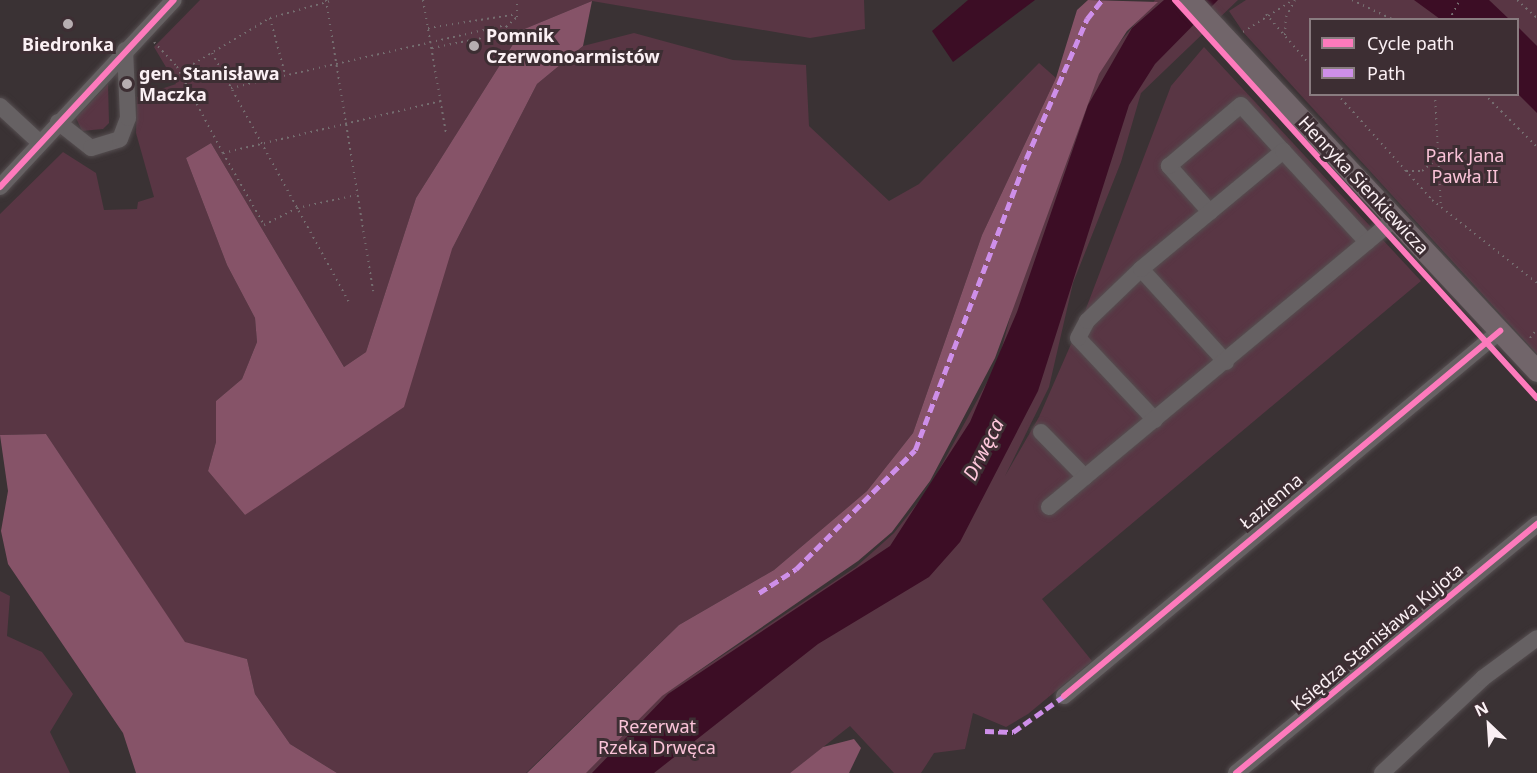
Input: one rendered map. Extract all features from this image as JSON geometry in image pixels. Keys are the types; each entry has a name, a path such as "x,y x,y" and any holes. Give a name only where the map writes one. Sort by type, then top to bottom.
{"main road":[{"name":"Henryka Sienkiewicza","path":"1190,0 1537,371"}],"street":[{"path":"0,187 39,142 174,0"},
{"path":"58,122 91,148 120,140 128,118 125,50"},
{"path":"1210,212 1169,166 1241,105 1367,242"},
{"path":"0,106 39,142"},
{"path":"1155,420 1078,338 1087,321 1141,269 1283,151"},
{"path":"1049,507 1395,219"},
{"path":"1141,269 1226,362"},
{"name":"Łazienna","path":"1064,696 1500,331"},
{"path":"1041,432 1085,477"},
{"name":"Księdza Stanisława Kujota","path":"1236,773 1537,524"},
{"path":"1382,773 1458,700 1537,638"}],"path":[{"path":"177,67 188,68 270,18 334,0"},
{"path":"423,0 446,133"},
{"path":"432,48 497,35 517,14 517,0"},
{"path":"1243,32 1266,14 1294,0"},
{"path":"1285,35 1286,17 1294,0"},
{"path":"1352,0 1390,18"},
{"path":"1450,18 1460,0"},
{"path":"1517,0 1537,18"},
{"path":"326,1 373,291"},
{"path":"428,28 517,14"},
{"path":"1266,14 1309,63"},
{"path":"270,18 285,75"},
{"path":"470,21 472,31"},
{"path":"231,88 430,39 506,25"},
{"path":"477,30 478,39"},
{"path":"467,32 469,41"},
{"path":"150,38 177,67 264,225 297,208 358,195"},
{"path":"212,53 349,302"},
{"path":"1339,96 1441,209 1537,283"},
{"path":"1435,96 1441,209"},
{"path":"1486,96 1537,147"},
{"path":"223,153 260,141 441,101"},
{"path":"1406,171 1422,171 1438,158"},
{"path":"1526,343 1537,329"}],"green space":[{"path":"200,0 864,0 865,29 810,38 592,1 522,30 416,198 366,352 344,367 211,143 186,158 227,265 255,318 257,342 242,379 216,401 216,442 208,471 245,515 452,249 537,84 583,46 634,33 733,60 806,65 809,126 889,201 919,184 1039,63 1056,78 982,235 913,433 867,491 774,570 679,625 526,773 337,773 290,744 255,694 247,659 185,643 46,434 0,435 0,214 63,152 96,173 104,210 137,209 138,202 154,197 136,133 137,97 176,84 154,47"},
{"path":"1155,0 1238,0 1141,93 1121,162 1073,283 1049,387 1005,476 1039,417 1082,319 1171,86 1204,47 1421,281 1042,599 1092,661 1028,714 1006,727 973,713 965,749 934,753 921,773 894,773 850,726 790,773 582,773 634,714 856,567 894,533 928,490 998,362 1030,243 1094,73"},
{"name":"Park Jana Pawła II","path":"1246,0 1537,0 1537,354 1243,32 1229,11"},
{"path":"108,84 109,123 103,129 82,131 76,118"},
{"path":"0,591 10,596 7,636 42,652 73,694 50,732 70,773 0,773"}],"shaded area":[{"path":"1088,0 1158,2 1127,31 1099,74 995,358 930,481 892,532 858,561 662,696 586,773 527,773 679,625 774,570 867,491 913,433 982,235 1056,78 1077,10"},
{"path":"592,1 583,46 537,84 452,249 404,407 245,515 208,471 216,442 216,401 242,379 257,342 255,318 227,265 186,158 211,143 344,367 366,352 416,198 522,30"},
{"path":"46,434 185,642 247,659 255,694 290,744 337,773 136,773 123,733 8,564 1,531 8,491 0,435"},
{"path":"854,739 861,748 849,773 790,773 823,747"}],"water":[{"path":"968,0 1035,0 953,62 932,31"},
{"name":"Rezerwat Rzeka Drwęca","path":"1164,0 1218,0 1155,64 1129,105 1038,391 960,542 929,577 818,644 654,773 592,773 668,694 890,546 970,422 1017,312 1088,105 1132,28"},
{"path":"1414,0 1489,0 1508,18 1439,18"},
{"path":"1519,28 1537,46 1537,113 1519,95"}],"marked path":[{"path":"759,593 796,569 915,450 1026,159 1087,19 1102,0"},
{"path":"985,731 1013,732 1064,696"}],"cycle path":[{"path":"0,187 174,0"},
{"path":"1175,0 1537,398"},
{"path":"1064,696 1500,331"},
{"path":"1236,773 1537,524"}],"place":[{"name":"Biedronka","path":"68,24"},
{"name":"Pomnik Czerwonoarmistów","path":"474,46"},
{"name":"gen. Stanisława Maczka","path":"127,84"}],"water label":[{"name":"Drwęca","path":"983,449"}]}
